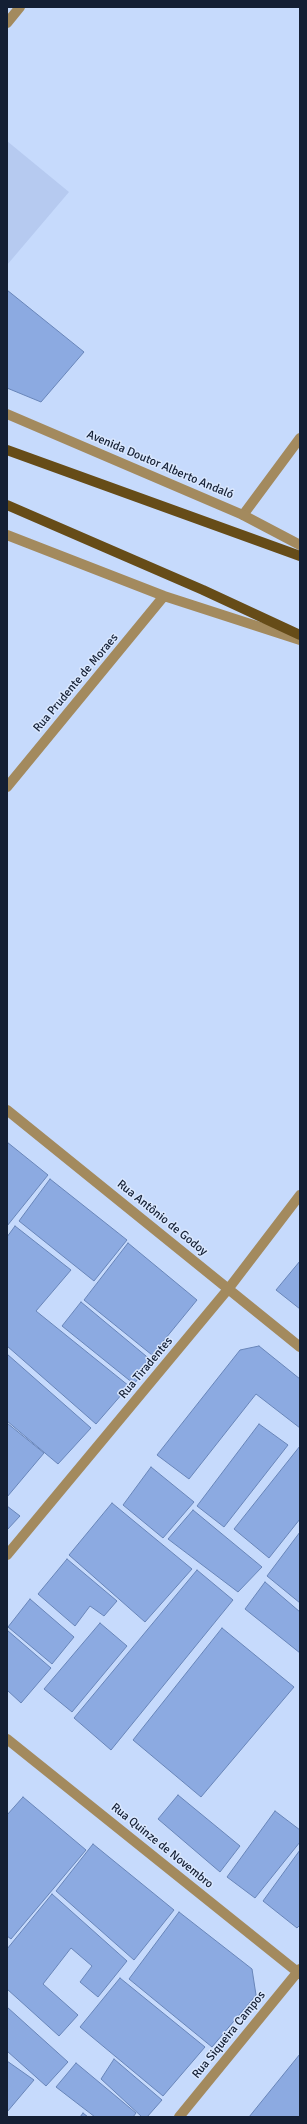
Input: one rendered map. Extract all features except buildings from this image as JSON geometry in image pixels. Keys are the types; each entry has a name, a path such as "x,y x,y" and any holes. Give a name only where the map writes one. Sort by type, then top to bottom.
{"main road":[{"path":"7,450 300,556"},
{"path":"7,505 203,590 300,636"}],"street":[{"path":"7,23 20,7"},
{"name":"Avenida Doutor Alberto Andaló","path":"7,414 243,515 300,545"},
{"path":"243,515 300,438"},
{"path":"7,535 164,596 300,640"},
{"name":"Rua Prudente de Moraes","path":"7,787 164,596"},
{"name":"Rua Antônio de Godoy","path":"7,1110 229,1288 300,1347"},
{"name":"Rua Tiradentes","path":"7,1555 229,1288 300,1195"},
{"name":"Rua Quinze de Novembro","path":"7,1739 299,1971"},
{"name":"Rua Siqueira Campos","path":"178,2117 299,1971"}],"shaded area":[{"path":"7,141 69,192 7,265"}]}
